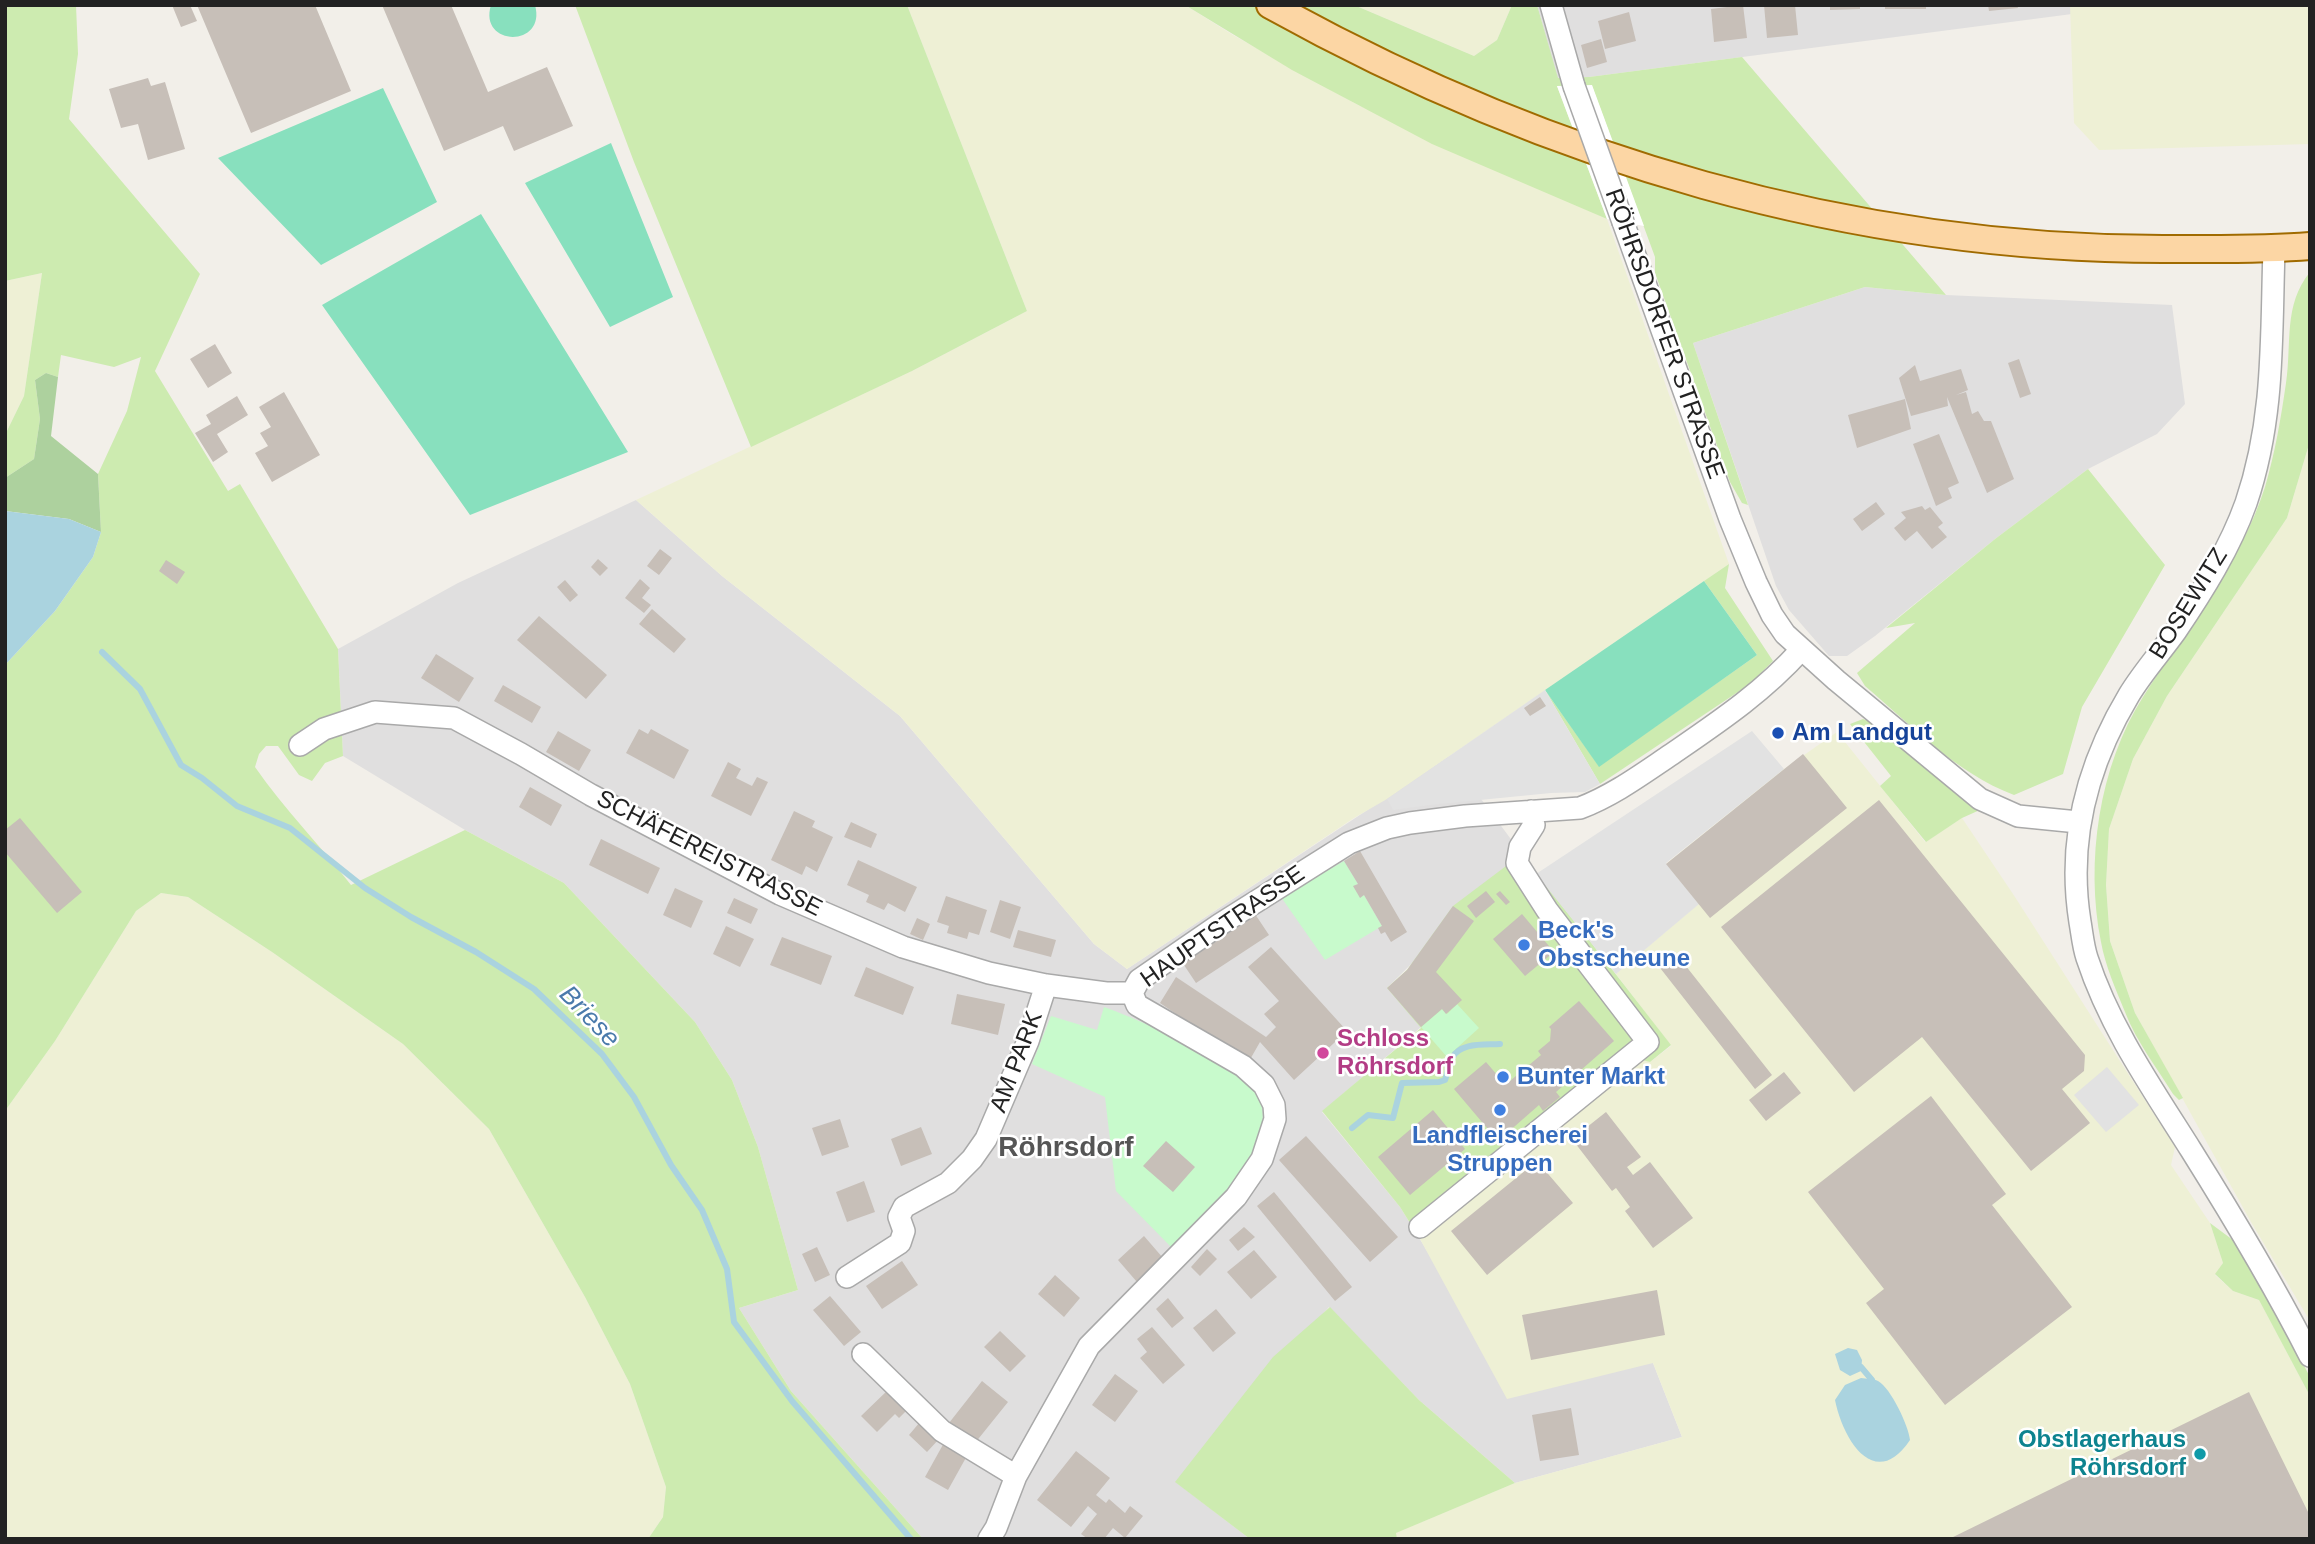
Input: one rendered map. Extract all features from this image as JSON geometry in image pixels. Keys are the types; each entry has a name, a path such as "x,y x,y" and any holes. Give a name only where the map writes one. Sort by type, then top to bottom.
{"main road":[{"path":"1270,5 1403,73 1538,132 1666,176 1759,200 1853,220 1976,240 2099,250 2274,249 2310,246"}],"street":[{"name":"RÖHRSDORFER STRASSE","path":"1551,5 1574,86 1730,519 1772,615 1801,650 1980,799 2018,816 2078,822"},
{"name":"BOSEWITZ","path":"2274,249 2271,381 2262,446 2245,504 2213,573 2130,692 2107,736 2078,822 2075,889 2085,954 2105,1007 2136,1065 2277,1292 2310,1356"},
{"name":"HAUPTSTRASSE","path":"998,1535 1016,1476 1090,1346 1236,1197 1262,1159 1275,1119 1274,1105 1265,1085 1243,1066 1137,1005 1132,993 1139,980 1349,842 1410,823 1580,808 1620,789 1766,687 1801,650"},
{"name":"SCHÄFEREISTRASSE","path":"300,745 324,729 375,712 454,718 591,795 789,899 903,947 989,973 1046,985 1106,993 1132,993"},
{"path":"1420,1227 1648,1042 1540,900 1517,863 1520,847 1534,825 1531,811"},
{"name":"AM PARK","path":"847,1277 900,1243 904,1231 899,1217 904,1207 947,1182 979,1149 1008,1092 1046,985"},
{"path":"863,1354 942,1431 1016,1476"}],"shaded area":[{"path":"1537,5 2070,5 2072,14 1589,77 1557,78"},
{"path":"1865,287 1946,295 2172,305 2185,404 2157,434 2088,469 1847,656 1829,656 1789,610 1776,586 1693,343"},
{"path":"636,500 722,576 900,716 1094,944 1127,969 1449,756 1522,854 1387,988 1421,1027 1322,1112 1400,1207 1436,1265 1653,1363 1682,1437 1515,1483 1419,1400 1329,1307 1176,1482 1250,1539 923,1539 791,1391 739,1308 798,1290 758,1147 732,1080 695,1022 564,883 465,830 343,756 338,649 458,583"},
{"path":"1545,690 1600,784 1585,792 1551,793 1393,810 1387,799"},
{"path":"1752,731 1784,769 1666,863 1699,904 1616,974 1536,874"},
{"path":"2107,1067 2139,1105 2106,1132 2074,1095"}],"green space":[{"path":"5,5 76,5 78,54 69,119 200,274 155,371 228,491 240,484 338,649 343,756 325,763 312,781 299,775 278,746 266,746 259,754 255,767 351,885 465,830 564,883 695,1022 732,1080 758,1147 798,1290 739,1308 791,1391 923,1539 648,1539 663,1517 666,1487 630,1384 585,1297 489,1129 403,1044 188,897 161,893 136,911 55,1041 5,1111 5,665 55,611 93,557 101,532 98,474 127,411 141,357 114,367 61,355 58,377 46,373 35,380 40,419 34,459 5,478 5,435 24,396 42,273 5,281"},
{"path":"491,5 535,5 536,19 531,29 523,35 502,35 494,29 490,19"},
{"path":"575,5 907,5 1027,311 912,371 751,447 634,162"},
{"path":"907,5 1185,5 1358,105 1607,219 1729,564 1387,799 1354,818 1127,969 1094,944 900,716 722,576 636,500 912,371 1027,311"},
{"path":"1185,5 1354,5 1474,56 1497,40 1512,5 1537,5 1558,78 1589,77 1742,57 1946,295 1865,287 1693,343 1748,505 1742,503 1730,482 1655,273 1655,257 1592,86 1557,86 1607,219 1432,144 1292,70"},
{"path":"1354,5 1512,5 1497,40 1474,56"},
{"path":"2070,5 2310,5 2310,144 2099,150 2074,123"},
{"path":"383,88 437,202 321,265 218,158"},
{"path":"611,143 673,297 610,327 525,183"},
{"path":"481,214 628,452 470,515 322,305"},
{"path":"2310,272 2310,441 2287,518 2167,696 2133,759 2109,829 2106,885 2110,941 2135,1013 2183,1098 2179,1100 2135,1033 2105,960 2096,911 2099,815 2106,784 2128,724 2227,570 2254,516 2269,474 2280,422 2288,368 2292,311 2301,285"},
{"path":"42,273 24,396 5,435 5,281"},
{"path":"46,373 58,377 51,436 98,474 101,532 69,519 5,511 5,478 34,459 40,419 35,380"},
{"path":"2310,441 2310,1321 2251,1222 2135,1013 2110,941 2106,885 2109,829 2133,759 2167,696 2287,518"},
{"path":"2088,469 2165,565 2082,707 2063,774 2014,795 1973,774 1935,747 1865,686 1857,673 1915,623 1886,628 1995,539"},
{"path":"1729,564 1725,588 1773,661 1750,684 1600,784 1545,690 1599,766 1757,655 1704,581"},
{"path":"1704,581 1757,655 1599,767 1545,690"},
{"path":"1863,719 1878,725 1982,809 1962,818 1926,842 1880,786 1891,776 1850,724"},
{"path":"1837,732 1925,842 1962,818 2175,1147 2171,1165 2210,1223 2223,1263 2215,1275 2233,1291 2259,1300 2310,1396 2310,1539 1397,1539 1395,1533 1515,1483 1682,1437 1653,1363 1507,1399 1420,1239 1642,1059 1650,1062 1671,1046 1616,974 1698,904 1666,864 1784,769"},
{"path":"1522,854 1671,1045 1650,1062 1642,1060 1420,1239 1400,1207 1322,1111 1421,1028 1387,988 1407,970 1453,906"},
{"path":"1344,861 1358,884 1354,886 1360,897 1364,895 1382,926 1325,960 1281,897"},
{"path":"161,893 188,897 403,1044 489,1129 585,1297 630,1384 666,1487 663,1517 648,1539 5,1539 5,1111 55,1041 136,911"},
{"path":"1457,1004 1479,1028 1447,1057 1421,1027 1442,1009 1447,1014"},
{"path":"1104,1007 1166,1033 1216,1060 1253,1089 1261,1103 1263,1121 1257,1141 1234,1182 1201,1220 1171,1247 1116,1191 1105,1097 1032,1064 1051,1016 1097,1030"},
{"path":"2210,1223 2241,1246 2310,1377 2310,1396 2259,1300 2233,1291 2215,1274 2223,1263"},
{"path":"1330,1307 1419,1400 1515,1483 1396,1533 1397,1539 1250,1539 1175,1482 1273,1357"}],"water":[{"path":"5,511 69,519 101,532 93,557 55,611 5,665"},
{"path":"1848,1348 1857,1350 1862,1360 1861,1371 1850,1376 1840,1370 1835,1354"},
{"path":"1861,1378 1876,1380 1883,1385 1903,1417 1909,1434 1910,1440 1897,1455 1885,1461 1873,1461 1862,1454 1853,1444 1839,1415 1835,1400 1845,1385"}],"pier":[{"path":"1592,85 1644,226 1607,219 1557,86"}],"building":[{"path":"172,5 190,5 197,21 181,27"},
{"path":"197,5 315,5 351,91 251,133"},
{"path":"382,5 451,5 488,92 547,67 573,126 514,151 503,126 444,151"},
{"path":"1743,5 1747,38 1714,42 1711,9"},
{"path":"1764,5 1795,5 1798,35 1767,38"},
{"path":"1830,5 1860,5 1860,9 1830,10"},
{"path":"1885,5 1926,5 1926,9 1885,9"},
{"path":"1988,5 2017,5 2018,8 1989,11"},
{"path":"1629,12 1636,41 1605,49 1598,21"},
{"path":"1601,39 1607,62 1587,68 1581,45"},
{"path":"148,78 151,86 165,82 185,149 148,160 138,124 121,128 109,89"},
{"path":"215,344 232,373 208,388 190,359"},
{"path":"2019,359 2031,394 2020,398 2008,363"},
{"path":"1915,365 1920,381 1961,369 1968,390 1956,395 1966,392 1972,414 1978,411 1984,421 1991,421 2014,479 1987,493 1947,397 1948,406 1911,416 1899,378"},
{"path":"284,392 320,455 272,482 255,453 268,446 260,433 271,427 259,407"},
{"path":"237,396 248,415 217,434 228,452 213,462 195,433 211,424 206,415"},
{"path":"1905,399 1911,429 1857,448 1848,415"},
{"path":"1939,434 1959,483 1948,488 1952,498 1936,506 1913,444"},
{"path":"1876,502 1885,514 1862,531 1853,519"},
{"path":"1922,506 1925,510 1930,507 1943,523 1938,527 1947,537 1932,549 1917,531 1905,541 1894,528 1906,518 1901,512"},
{"path":"660,549 672,558 659,575 647,566"},
{"path":"598,559 608,568 600,576 591,567"},
{"path":"166,560 185,572 177,584 159,571"},
{"path":"640,579 650,588 642,598 651,605 644,613 625,598"},
{"path":"565,580 578,595 570,602 557,587"},
{"path":"652,609 686,639 674,653 639,624"},
{"path":"539,616 607,675 586,699 517,640"},
{"path":"436,654 474,678 459,702 421,678"},
{"path":"503,685 541,707 532,723 494,701"},
{"path":"1540,697 1546,706 1530,716 1524,708"},
{"path":"639,729 648,734 651,729 689,750 674,779 626,753"},
{"path":"558,731 591,750 579,771 546,752"},
{"path":"1803,754 1847,808 1710,918 1666,864"},
{"path":"728,762 741,769 736,778 752,786 757,777 768,782 751,816 711,796"},
{"path":"530,787 562,805 551,826 519,807"},
{"path":"1879,800 2085,1055 2084,1071 2062,1089 2090,1123 2031,1171 1922,1037 1854,1092 1721,927"},
{"path":"794,811 815,821 812,827 833,837 817,872 806,866 802,875 771,860"},
{"path":"20,818 82,892 57,913 5,852 5,830"},
{"path":"851,822 877,834 871,848 844,837"},
{"path":"601,839 660,868 648,894 589,865"},
{"path":"1360,851 1407,932 1391,942 1385,932 1381,934 1378,928 1382,926 1364,895 1360,898 1353,886 1358,884 1344,861"},
{"path":"858,860 917,887 905,912 888,903 884,910 866,902 869,895 847,885"},
{"path":"675,888 703,901 691,928 663,915"},
{"path":"1486,891 1495,902 1476,918 1467,906"},
{"path":"1500,891 1510,902 1506,905 1496,894"},
{"path":"946,896 987,910 979,935 969,932 967,939 947,933 949,926 937,922"},
{"path":"734,898 758,909 751,924 727,913"},
{"path":"1000,900 1021,907 1010,939 990,932"},
{"path":"1453,906 1474,921 1436,972 1462,1000 1446,1014 1442,1009 1421,1027 1387,988 1407,970"},
{"path":"1255,914 1269,935 1196,983 1182,962"},
{"name":"Beck's Obstscheune","path":"1522,914 1554,952 1525,976 1493,939"},
{"path":"917,918 930,924 923,940 910,934"},
{"path":"726,926 754,939 740,967 713,954"},
{"path":"1018,930 1056,940 1051,957 1013,947"},
{"path":"782,937 832,956 821,985 770,965"},
{"path":"1271,947 1347,1031 1294,1080 1260,1042 1248,1063 1160,1003 1176,977 1266,1037 1276,1027 1264,1014 1279,1001 1248,967"},
{"path":"1674,951 1772,1075 1755,1089 1657,964"},
{"path":"866,967 914,987 903,1015 854,996"},
{"path":"957,994 1005,1004 998,1035 951,1024"},
{"path":"1579,1001 1614,1041 1556,1092 1560,1097 1543,1111 1539,1105 1498,1141 1454,1089 1486,1062 1498,1076 1507,1077 1510,1081 1541,1055 1538,1051 1550,1041 1549,1027"},
{"path":"1784,1072 1801,1093 1766,1121 1749,1100"},
{"path":"1931,1096 2006,1194 1992,1205 2072,1307 1945,1405 1866,1303 1884,1289 1808,1192"},
{"path":"1433,1110 1465,1149 1410,1195 1378,1157"},
{"path":"1606,1112 1641,1157 1627,1167 1633,1175 1650,1162 1693,1218 1653,1248 1625,1211 1630,1207 1616,1188 1612,1191 1572,1139"},
{"path":"840,1119 849,1147 822,1156 812,1128"},
{"path":"921,1127 932,1154 901,1166 891,1139"},
{"path":"1306,1136 1398,1237 1370,1262 1279,1160"},
{"path":"1166,1141 1195,1167 1173,1192 1143,1166"},
{"path":"1537,1161 1573,1203 1487,1275 1451,1231"},
{"path":"864,1181 875,1212 847,1222 836,1192"},
{"path":"1274,1192 1352,1287 1335,1301 1257,1206"},
{"path":"1244,1227 1255,1237 1238,1251 1229,1240"},
{"path":"1144,1236 1163,1258 1137,1282 1118,1260"},
{"path":"817,1247 830,1275 815,1282 802,1254"},
{"path":"1207,1249 1217,1259 1200,1276 1191,1267"},
{"path":"1254,1250 1277,1277 1251,1299 1227,1272"},
{"path":"902,1261 918,1285 882,1309 866,1286"},
{"path":"1055,1275 1080,1298 1064,1317 1038,1294"},
{"path":"1657,1290 1665,1335 1531,1360 1522,1315"},
{"path":"830,1296 861,1332 844,1346 813,1310"},
{"path":"1168,1298 1184,1318 1172,1328 1156,1309"},
{"path":"1216,1309 1236,1333 1213,1352 1193,1328"},
{"path":"1152,1327 1185,1365 1163,1384 1140,1358 1147,1352 1137,1339"},
{"path":"1000,1331 1026,1356 1010,1372 984,1347"},
{"path":"1115,1374 1138,1391 1115,1422 1092,1405"},
{"path":"982,1381 1008,1402 975,1443 949,1423"},
{"path":"889,1389 908,1409 899,1418 895,1414 877,1432 861,1416"},
{"name":"Obstlagerhaus Röhrsdorf","path":"2249,1392 2310,1516 2310,1539 1949,1539"},
{"path":"1571,1408 1579,1455 1540,1461 1532,1415"},
{"path":"920,1422 939,1439 927,1452 909,1435"},
{"path":"945,1441 968,1454 948,1490 925,1477"},
{"path":"1076,1451 1110,1478 1096,1495 1106,1503 1109,1499 1125,1513 1130,1506 1143,1516 1125,1538 1113,1528 1104,1539 1088,1539 1081,1534 1097,1514 1088,1506 1071,1527 1037,1500"}],"waterway":[{"name":"Briese","path":"102,652 140,689 181,765 237,806 290,828 365,888 534,989 602,1054 634,1097 671,1165 702,1210 727,1269 734,1322 792,1401 911,1539"},
{"path":"1352,1128 1368,1115 1393,1118 1402,1083 1445,1080 1452,1058 1461,1049 1473,1045 1500,1044"},
{"path":"1861,1367 1872,1380"}],"place":[{"name":"Am Landgut","path":"1778,733"},
{"name":"Beck's Obstscheune","path":"1524,945"},
{"name":"Schloss Röhrsdorf","path":"1323,1053"},
{"name":"Bunter Markt","path":"1503,1077"},
{"name":"Landfleischerei Struppen","path":"1500,1110"},
{"name":"Obstlagerhaus Röhrsdorf","path":"2200,1454"}],"district":[{"name":"Röhrsdorf","path":"1066,1148"}]}
